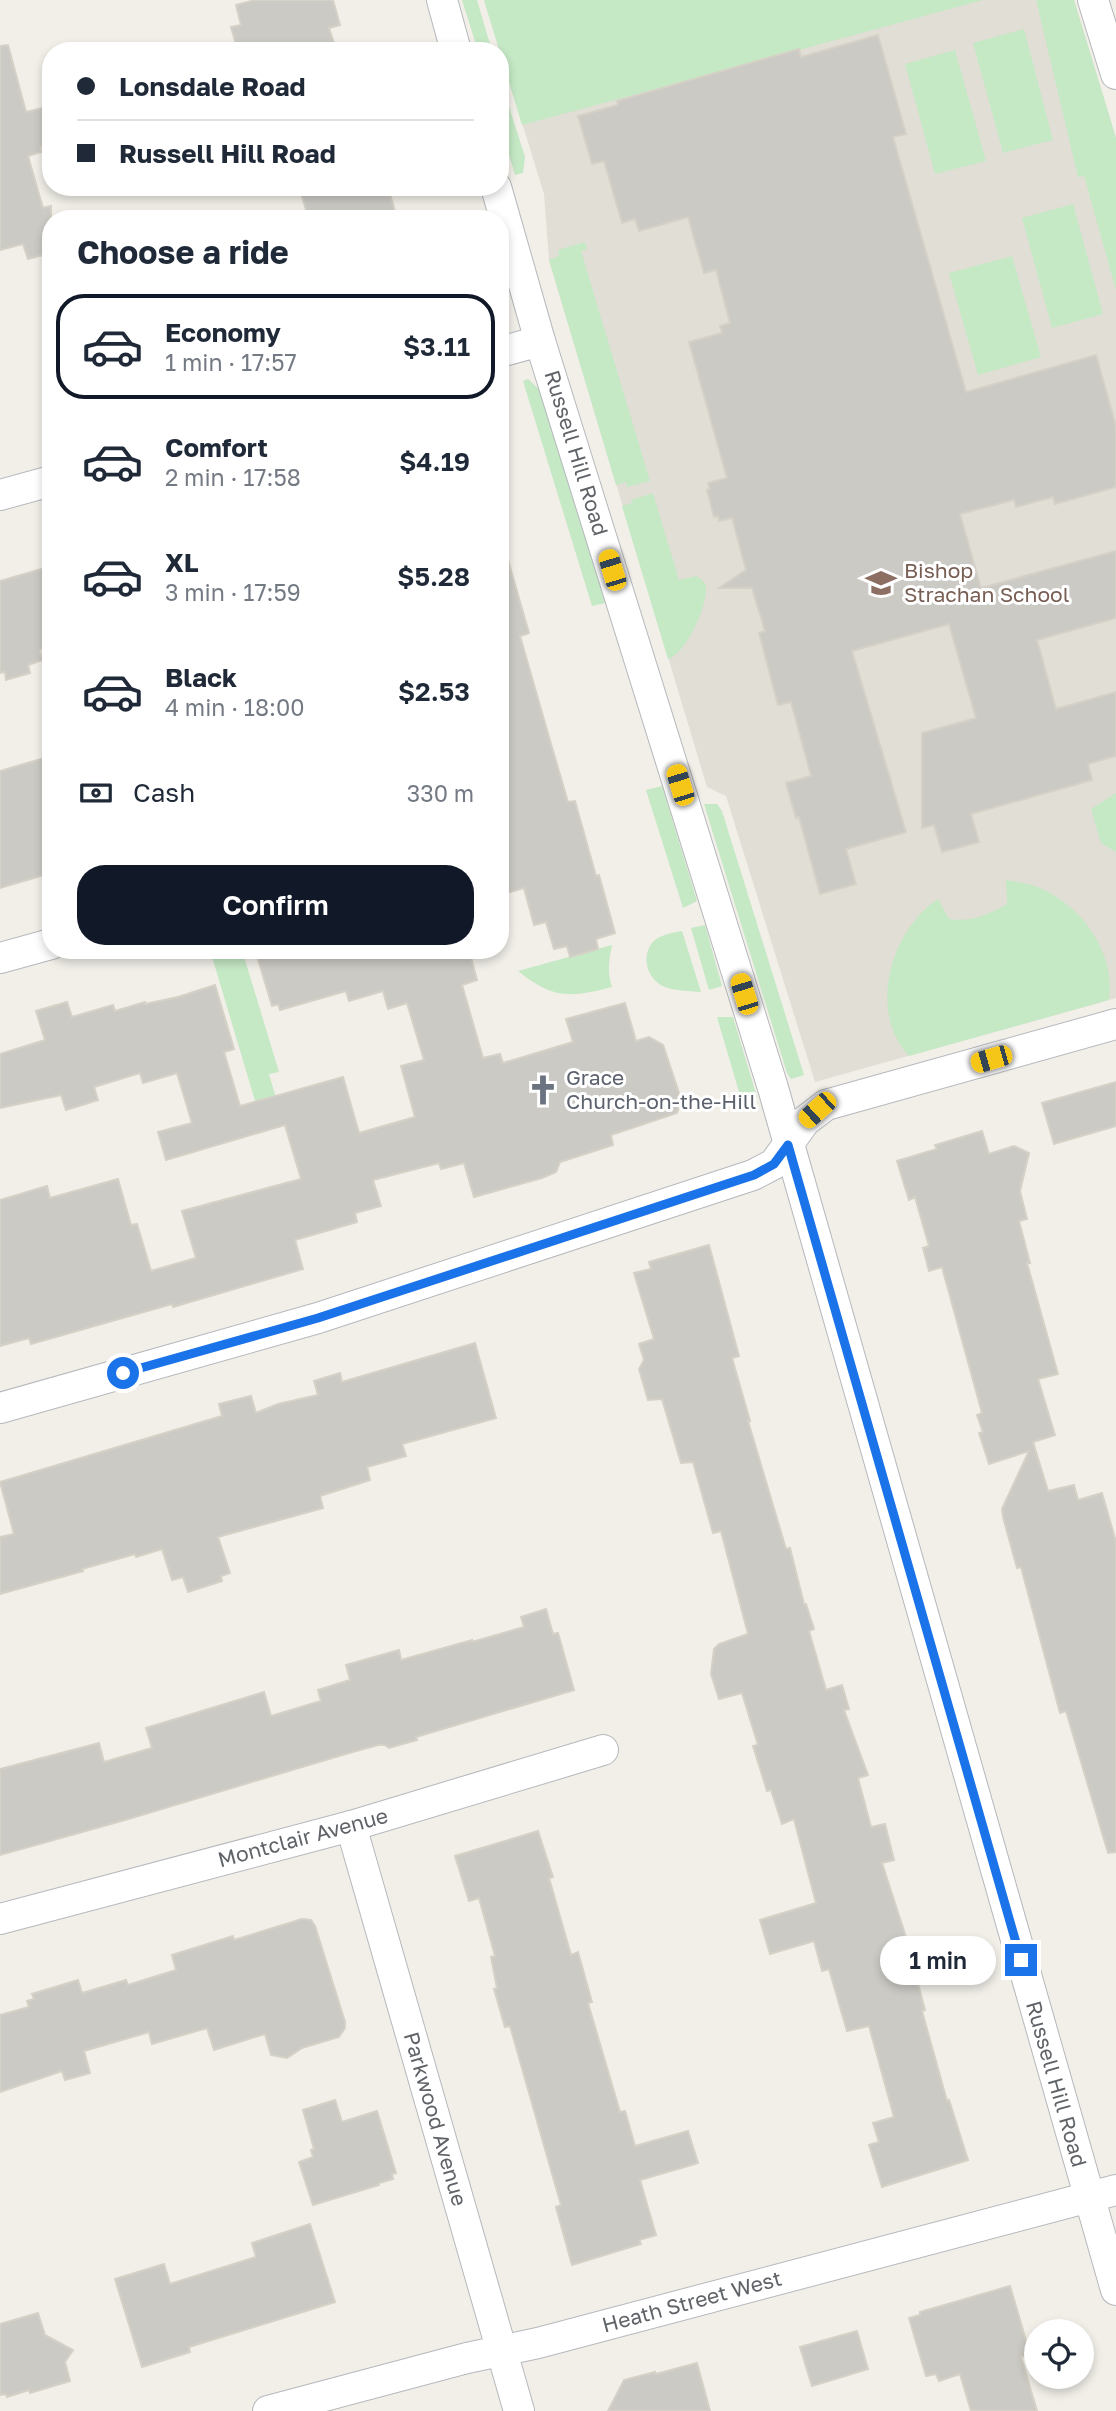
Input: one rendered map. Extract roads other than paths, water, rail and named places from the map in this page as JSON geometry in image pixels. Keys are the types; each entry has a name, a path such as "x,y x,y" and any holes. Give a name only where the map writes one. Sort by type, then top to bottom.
{"street":[{"path":"442,0 454,42"},
{"path":"1093,0 1116,74"},
{"name":"Russell Hill Road","path":"509,232 540,341 718,908 1102,2193 1116,2290"},
{"path":"509,350 540,341"},
{"path":"0,495 42,483"},
{"path":"0,958 42,946"},
{"path":"0,1408 318,1318 754,1175 774,1164 805,1121 826,1105 1116,1024"},
{"name":"Montclair Avenue","path":"0,1919 351,1826 603,1750"},
{"name":"Parkwood Avenue","path":"351,1826 519,2411"},
{"name":"Heath Street West","path":"268,2411 467,2358 538,2343 1102,2193"}],"place":[{"name":"Bishop Strachan School","path":"881,583"},
{"name":"Grace Church-on-the-Hill","path":"543,1090"}]}
